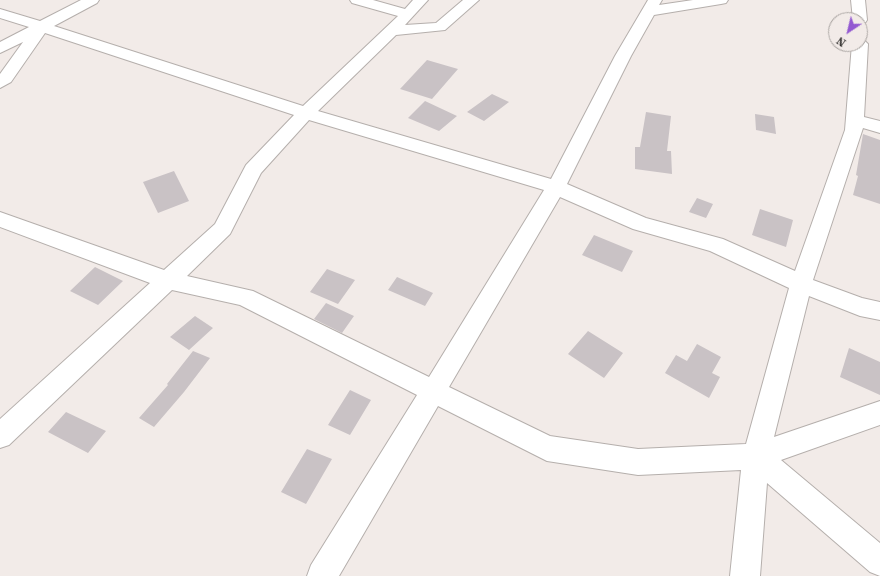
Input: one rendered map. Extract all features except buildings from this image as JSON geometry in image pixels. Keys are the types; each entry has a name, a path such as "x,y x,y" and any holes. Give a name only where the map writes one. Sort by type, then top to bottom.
{"street":[{"path":"0,48 92,0"},
{"path":"356,0 414,7"},
{"path":"392,30 440,27 472,0"},
{"path":"322,576 556,187 623,56 652,6 721,0"},
{"path":"858,0 859,12"},
{"path":"0,436 166,280 223,229 253,170 306,113 414,7"},
{"path":"0,13 306,113 556,187 640,224 716,245 800,284 860,307 880,311"},
{"path":"0,83 41,26"},
{"path":"745,576 756,456 800,284 854,130 859,52"},
{"path":"855,121 880,128"},
{"path":"0,219 12,225 166,280 245,297 548,448 638,462 756,456 880,414"},
{"path":"756,456 880,562"}]}
